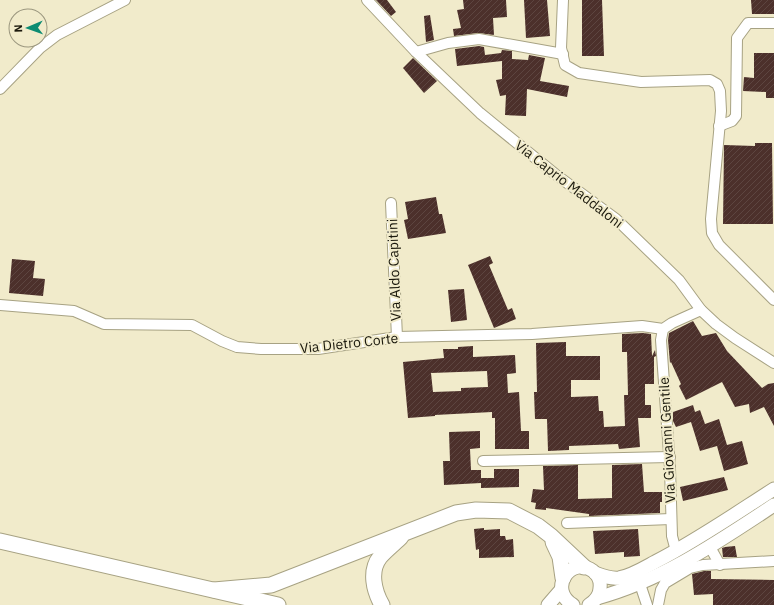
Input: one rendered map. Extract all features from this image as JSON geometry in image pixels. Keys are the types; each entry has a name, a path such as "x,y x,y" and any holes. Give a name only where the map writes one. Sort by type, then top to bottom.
{"highway":[{"path":"214,590 271,585 456,513 476,510 509,511 538,526 590,570"},
{"path":"382,605 376,596 373,580 375,568 380,557 406,532"},
{"path":"550,536 560,557 562,584"},
{"path":"0,541 278,605"}],"main road":[{"path":"548,605 562,584 566,574 574,568 590,570 610,578 625,576 676,551 774,489"},
{"path":"593,601 640,584 682,563 710,547 774,505"},
{"path":"590,570 599,579 600,585 600,592 593,601"},
{"path":"562,584 564,597 572,605"}],"street":[{"path":"0,89 40,48 57,35 125,0"},
{"name":"Via Caprio Maddaloni","path":"367,0 416,52 480,113 555,174 616,219 679,280 701,310 721,328 774,363"},
{"path":"563,0 561,48 566,65 579,73 641,82 710,80 716,84 720,91 721,111 718,130 711,219 712,233 719,245 774,300"},
{"path":"718,130 732,121 736,116 738,38 748,23 774,23"},
{"path":"416,52 448,43 479,39 563,54"},
{"name":"Via Aldo Capitini","path":"391,203 397,337"},
{"name":"Via Dietro Corte","path":"0,305 74,311 104,324 156,323 192,325 237,347 255,348 318,349 397,337 532,334 642,326 663,329"},
{"path":"663,329 672,323 701,310"},
{"name":"Via Giovanni Gentile","path":"663,329 661,340 670,457 672,536 676,551"},
{"path":"483,461 670,457"},
{"path":"566,523 671,518"},
{"path":"710,547 720,565"},
{"path":"658,605 661,590 665,583 690,568 697,566 774,561"},
{"path":"640,584 647,605"}],"building":[{"path":"376,0 387,0 396,12 391,16"},
{"path":"463,0 506,0 507,17 493,18 494,35 478,33 454,36 453,29 461,28 457,10 464,9"},
{"path":"524,0 547,0 550,36 526,38"},
{"path":"582,0 602,0 604,56 582,56"},
{"path":"751,0 774,0 774,14 752,14"},
{"path":"430,15 434,40 426,42 424,16"},
{"path":"479,46 484,47 485,55 501,53 502,50 512,51 512,59 528,60 529,55 545,58 540,81 569,86 567,97 527,89 526,116 505,115 506,95 500,96 496,80 502,79 502,61 457,66 455,49"},
{"path":"754,53 774,53 774,98 766,98 766,92 743,91 744,77 754,78"},
{"path":"413,58 437,81 424,93 403,68"},
{"path":"755,143 772,143 773,224 723,224 724,145 755,146"},
{"path":"436,197 439,214 442,214 446,233 408,239 404,220 408,219 405,202"},
{"path":"490,256 493,263 489,265 508,310 512,308 516,319 494,328 468,265"},
{"path":"12,259 35,261 33,278 45,279 43,296 9,293"},
{"path":"464,289 467,320 451,322 448,290"},
{"path":"693,321 702,336 716,333 727,351 762,388 768,384 774,383 774,426 764,407 750,413 749,404 735,407 722,382 686,400 679,386 681,384 671,362 670,363 668,340 669,333"},
{"path":"622,334 651,334 652,356 655,350 656,356 654,357 654,384 645,384 645,405 651,405 651,418 638,418 640,447 619,449 618,444 569,446 569,450 548,451 547,419 535,419 534,392 537,392 536,343 566,342 566,356 600,356 600,380 571,380 571,397 598,396 599,411 603,411 604,427 625,426 624,395 628,395 627,352 622,352"},
{"path":"473,346 473,357 515,355 516,373 507,374 508,393 519,392 521,431 529,431 529,449 495,449 495,418 492,418 492,412 408,418 403,362 444,358 443,349 458,349 458,347","holes":["487,371 488,387 461,388 461,391 433,392 431,373"]},
{"path":"693,405 695,412 700,410 705,424 719,419 727,445 742,441 748,464 724,471 717,446 700,451 691,422 676,427 673,421 673,412"},
{"path":"480,431 480,448 470,449 471,470 481,470 481,478 494,478 494,469 519,469 519,487 481,488 481,483 444,485 443,461 450,461 449,432"},
{"path":"642,464 644,492 662,492 660,513 589,516 589,514 546,508 546,510 535,509 536,503 531,502 533,489 544,490 543,466 578,465 578,499 612,498 612,465"},
{"path":"724,477 728,490 683,501 680,487"},
{"path":"484,528 484,530 500,529 500,536 505,536 506,540 513,539 514,557 479,558 479,549 476,550 474,529"},
{"path":"638,529 640,556 624,557 624,552 595,554 593,531"},
{"path":"735,546 737,557 723,557 722,548"},
{"path":"711,571 711,579 774,580 774,605 713,605 713,594 694,595 692,574"}]}
